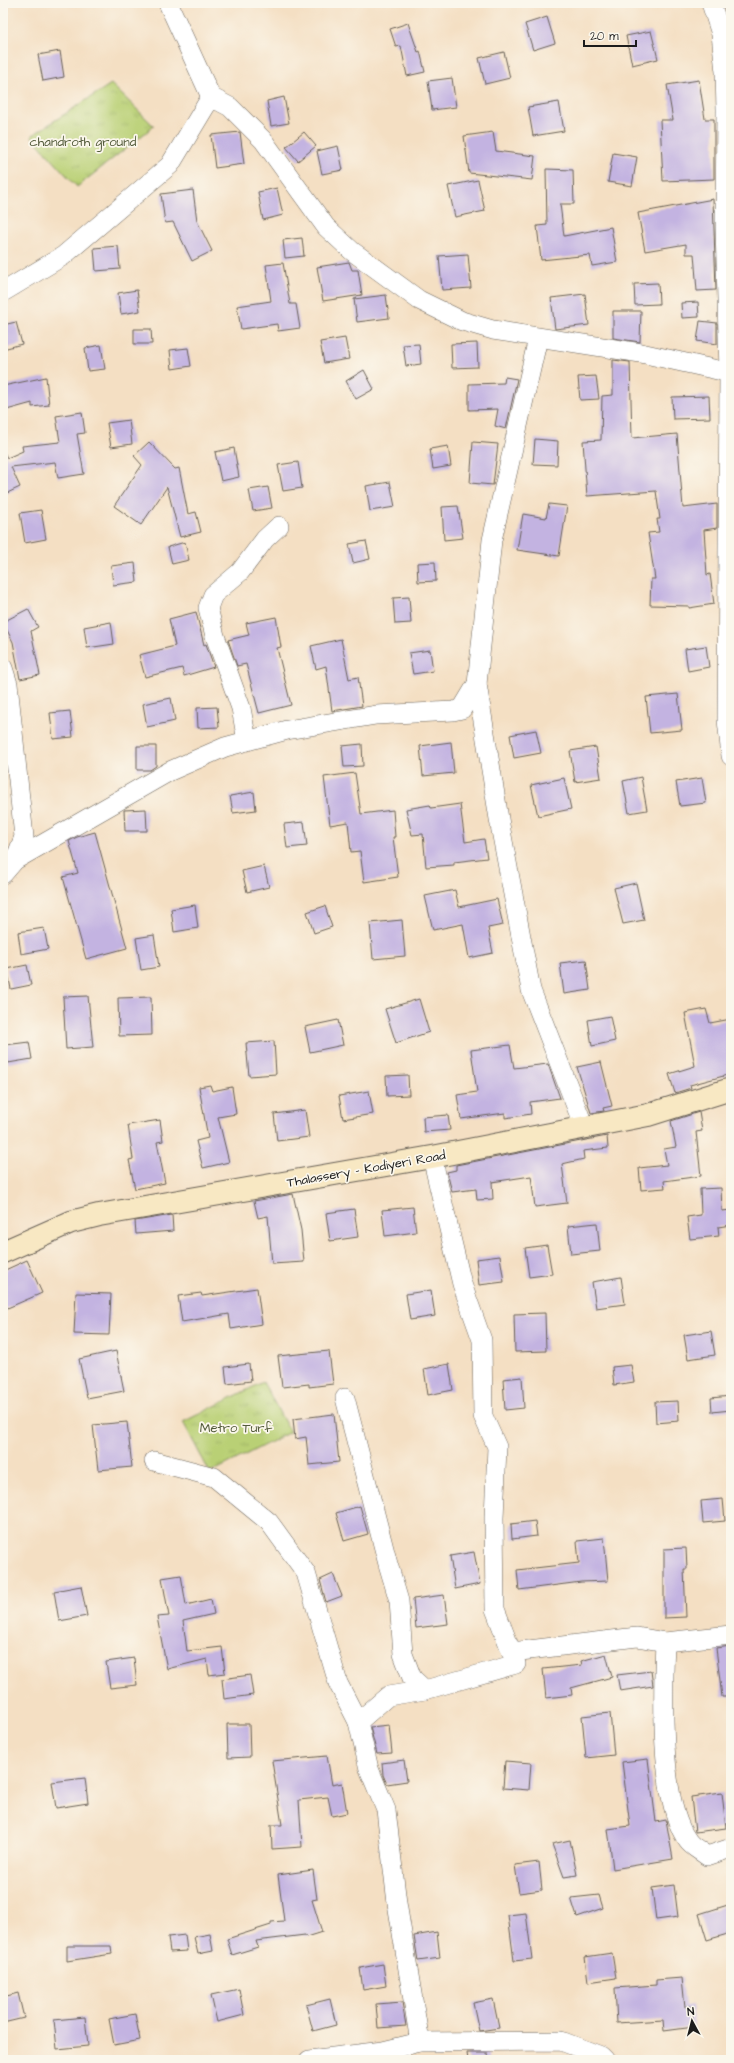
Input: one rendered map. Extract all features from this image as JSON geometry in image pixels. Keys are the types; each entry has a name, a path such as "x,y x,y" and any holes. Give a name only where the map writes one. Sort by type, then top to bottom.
{"main road":[{"name":"Thalassery - Kodiyeri Road","path":"3,1252 71,1222 99,1215 432,1157 648,1115 731,1089"}],"street":[{"path":"168,3 211,97 230,107 263,140 326,227 352,251 419,300 462,321 493,330 640,353 730,372"},
{"path":"710,3 721,34 725,72 725,227 730,372 727,720 731,756"},
{"path":"3,292 63,256 170,165 211,97"},
{"path":"538,338 492,540 477,684 531,990 584,1127"},
{"path":"247,741 241,708 215,636 208,608 213,595 240,572 265,539 279,526"},
{"path":"3,874 15,860 24,837 22,811 4,676"},
{"path":"15,860 170,771 225,747 287,730 376,715 453,711 462,709 477,684"},
{"path":"358,1722 388,1696 425,1690 516,1664 495,1609 494,1518 497,1446 483,1416 482,1340 462,1284 432,1157"},
{"path":"345,1398 372,1507 399,1601 404,1654 412,1678 425,1690"},
{"path":"154,1461 214,1477 269,1522 306,1573 338,1683 358,1722 369,1769 386,1810 397,1903 420,2042"},
{"path":"512,1652 637,1637 665,1642 731,1635"},
{"path":"665,1642 666,1764 675,1817 688,1842 707,1856 731,1848"},
{"path":"309,2060 383,2051 420,2042 561,2041 601,2056 605,2060"}],"green space":[{"name":"chandroth ground","path":"111,84 154,126 77,187 31,136"},
{"name":"Metro Turf","path":"263,1382 290,1432 210,1473 183,1422"}],"building":[{"path":"547,17 555,43 533,50 525,24"},
{"path":"408,23 418,52 420,51 425,72 407,76 401,46 396,47 390,29"},
{"path":"651,31 658,59 632,65 626,36"},
{"path":"60,51 64,77 43,81 38,55"},
{"path":"504,52 510,78 485,84 479,58"},
{"path":"452,78 456,107 432,110 428,81"},
{"path":"699,80 705,119 714,119 714,179 663,181 660,120 673,120 667,85"},
{"path":"284,97 289,123 271,126 267,101"},
{"path":"559,102 564,131 533,136 528,107"},
{"path":"240,132 244,164 215,168 211,135"},
{"path":"304,132 316,146 298,161 286,147"},
{"path":"493,132 496,151 535,156 532,180 469,173 464,136"},
{"path":"338,146 343,170 322,174 317,151"},
{"path":"613,153 637,157 632,186 608,182"},
{"path":"546,169 573,170 574,204 560,204 564,236 611,227 617,262 592,266 590,255 541,260 537,226 547,225"},
{"path":"478,180 485,211 455,217 448,186"},
{"path":"277,188 283,215 263,220 258,192"},
{"path":"193,190 197,221 212,251 192,261 173,222 165,223 161,194"},
{"path":"713,199 716,290 697,291 694,254 686,254 686,244 645,251 638,213"},
{"path":"302,238 304,256 285,258 283,240"},
{"path":"118,246 120,269 96,271 94,248"},
{"path":"468,254 471,288 442,290 439,256"},
{"path":"349,262 352,270 358,270 362,295 323,301 317,267"},
{"path":"283,263 290,304 296,304 300,328 278,331 277,324 241,329 237,306 271,301 266,265"},
{"path":"658,283 659,304 635,305 634,284"},
{"path":"137,290 140,311 121,314 118,293"},
{"path":"585,294 589,325 555,329 551,298"},
{"path":"386,295 389,318 357,322 354,299"},
{"path":"698,302 699,317 682,318 681,303"},
{"path":"613,311 641,311 640,342 613,338"},
{"path":"700,321 717,323 717,344 697,341"},
{"path":"16,322 22,344 3,349 3,325"},
{"path":"134,329 151,329 152,344 134,344"},
{"path":"345,338 349,359 324,363 320,342"},
{"path":"477,343 478,367 452,368 451,344"},
{"path":"419,344 421,364 406,366 403,345"},
{"path":"101,345 105,369 88,371 85,348"},
{"path":"188,348 191,366 172,369 170,350"},
{"path":"613,360 630,362 632,438 677,434 683,508 717,504 717,528 704,530 707,575 710,574 714,604 689,608 689,606 650,605 651,579 655,579 648,533 659,532 657,519 660,519 656,491 587,496 583,441 601,440 602,396 613,395"},
{"path":"364,370 374,389 356,399 346,381"},
{"path":"596,376 599,399 580,400 578,377"},
{"path":"46,377 49,405 32,407 32,403 3,411 3,386"},
{"path":"505,377 517,379 506,429 495,426 498,409 469,410 469,384 504,383"},
{"path":"709,396 710,418 673,419 672,397"},
{"path":"82,412 85,433 77,434 84,474 58,478 55,462 11,467 20,487 3,495 3,450 7,458 23,451 22,446 60,442 56,416"},
{"path":"129,420 132,444 111,447 107,423"},
{"path":"535,439 558,441 557,465 533,464"},
{"path":"149,442 175,469 179,468 188,514 196,512 201,532 180,537 167,487 141,525 114,506 142,465 134,456"},
{"path":"473,442 498,444 493,485 470,483"},
{"path":"448,446 451,466 433,469 430,449"},
{"path":"234,448 239,477 221,481 215,452"},
{"path":"298,462 302,488 283,491 278,465"},
{"path":"390,482 395,507 370,511 366,486"},
{"path":"268,487 272,508 253,511 249,490"},
{"path":"549,504 567,506 559,556 517,550 523,514 546,518"},
{"path":"458,506 463,538 444,540 442,507"},
{"path":"41,510 46,539 25,543 20,513"},
{"path":"366,541 370,559 353,563 349,544"},
{"path":"185,542 189,560 172,564 168,547"},
{"path":"435,562 436,581 418,582 417,563"},
{"path":"135,563 137,582 113,585 111,566"},
{"path":"409,597 411,623 395,624 393,598"},
{"path":"28,609 38,627 31,631 40,675 20,679 13,642 3,622"},
{"path":"196,612 204,645 206,644 214,667 184,676 182,668 145,677 139,655 175,646 169,619"},
{"path":"276,617 281,647 277,648 291,705 259,713 246,664 237,666 228,640 249,635 246,623"},
{"path":"111,622 114,644 87,648 84,627"},
{"path":"341,639 349,679 358,677 362,706 332,711 326,666 316,669 311,646"},
{"path":"706,646 709,667 688,671 685,649"},
{"path":"430,650 433,671 413,674 409,653"},
{"path":"678,694 682,730 650,733 646,697"},
{"path":"171,698 175,721 147,727 143,704"},
{"path":"217,707 219,727 198,728 197,708"},
{"path":"70,711 73,737 53,739 50,713"},
{"path":"536,730 541,753 514,758 510,735"},
{"path":"451,742 454,773 423,776 420,746"},
{"path":"362,744 363,766 344,767 342,746"},
{"path":"137,746 156,746 156,766 150,770 137,770"},
{"path":"596,747 601,778 575,782 570,751"},
{"path":"355,773 361,814 393,810 395,837 393,837 398,877 364,882 360,851 351,852 348,822 330,825 324,777"},
{"path":"641,777 647,810 629,813 623,781"},
{"path":"564,778 571,809 538,816 531,785"},
{"path":"702,778 706,803 680,806 676,782"},
{"path":"254,792 256,810 233,813 230,796"},
{"path":"460,804 465,842 484,839 487,858 454,862 454,865 426,867 423,834 412,835 406,809 430,805 431,808"},
{"path":"146,809 147,831 125,831 124,810"},
{"path":"304,822 307,846 287,848 284,824"},
{"path":"95,832 127,948 86,959 63,877 78,873 69,841"},
{"path":"264,866 269,887 247,892 242,871"},
{"path":"636,883 644,920 623,924 614,888"},
{"path":"455,890 459,907 497,899 503,925 488,928 493,953 469,958 463,924 433,930 425,896"},
{"path":"195,905 198,928 174,932 171,909"},
{"path":"325,906 332,927 314,933 307,912"},
{"path":"402,920 405,956 373,959 370,923"},
{"path":"44,928 48,949 21,954 18,932"},
{"path":"154,935 159,967 141,970 136,938"},
{"path":"586,960 590,990 564,994 560,963"},
{"path":"27,965 31,985 11,989 7,969"},
{"path":"88,996 93,1047 66,1049 63,997"},
{"path":"151,997 152,1035 119,1036 118,998"},
{"path":"419,999 429,1032 396,1043 385,1009"},
{"path":"706,1009 710,1023 731,1019 731,1074 690,1085 691,1088 675,1093 669,1074 695,1066 685,1013"},
{"path":"610,1016 615,1041 592,1046 588,1020"},
{"path":"338,1020 343,1045 310,1052 305,1027"},
{"path":"274,1041 276,1074 249,1076 246,1043"},
{"path":"29,1042 32,1059 8,1063 5,1045"},
{"path":"510,1045 514,1068 548,1064 560,1098 530,1102 531,1114 505,1118 505,1113 461,1119 457,1095 477,1092 471,1050"},
{"path":"601,1062 612,1106 603,1108 604,1111 591,1113 577,1067"},
{"path":"408,1075 409,1095 387,1096 386,1076"},
{"path":"210,1085 212,1091 232,1087 236,1114 218,1117 229,1162 203,1168 196,1141 208,1138 199,1087"},
{"path":"369,1091 373,1114 343,1119 339,1096"},
{"path":"305,1110 309,1137 277,1141 274,1114"},
{"path":"699,1112 702,1131 696,1132 701,1176 664,1181 665,1188 641,1190 639,1168 667,1165 664,1149 676,1147 671,1121"},
{"path":"448,1115 450,1130 424,1132 423,1117"},
{"path":"160,1120 163,1141 157,1142 165,1183 135,1189 129,1160 133,1159 128,1125"},
{"path":"607,1136 608,1148 583,1151 584,1159 562,1164 567,1203 535,1207 531,1176 492,1182 493,1199 477,1200 476,1189 452,1192 447,1172 456,1170 456,1165"},
{"path":"721,1188 722,1211 731,1210 731,1225 718,1227 719,1236 690,1239 687,1217 701,1215 700,1189"},
{"path":"293,1194 301,1230 304,1262 272,1264 268,1216 258,1218 254,1201"},
{"path":"413,1207 416,1232 385,1236 382,1210"},
{"path":"354,1209 358,1237 330,1241 326,1213"},
{"path":"172,1215 173,1231 136,1234 135,1221"},
{"path":"597,1223 600,1251 571,1254 568,1226"},
{"path":"547,1245 552,1274 529,1277 525,1248"},
{"path":"500,1256 504,1282 479,1285 476,1259"},
{"path":"27,1260 42,1293 3,1310 3,1271"},
{"path":"621,1277 625,1304 596,1308 592,1282"},
{"path":"257,1288 262,1324 231,1329 229,1314 182,1322 178,1296 201,1293 202,1296"},
{"path":"431,1290 435,1316 410,1320 406,1294"},
{"path":"76,1293 111,1294 109,1335 74,1334"},
{"path":"545,1313 546,1351 515,1352 514,1314"},
{"path":"711,1331 715,1355 688,1359 684,1335"},
{"path":"116,1351 124,1391 87,1398 79,1359"},
{"path":"329,1351 333,1384 309,1387 309,1384 282,1387 278,1356"},
{"path":"249,1364 251,1381 227,1384 225,1367"},
{"path":"449,1364 453,1390 428,1395 424,1369"},
{"path":"631,1365 634,1382 614,1385 612,1367"},
{"path":"522,1377 524,1408 505,1410 503,1379"},
{"path":"731,1396 731,1410 712,1412 711,1398"},
{"path":"678,1401 679,1421 656,1423 655,1402"},
{"path":"334,1414 339,1462 309,1465 306,1437 295,1439 293,1419"},
{"path":"127,1422 132,1467 98,1470 93,1425"},
{"path":"723,1499 725,1521 703,1523 701,1501"},
{"path":"360,1506 368,1534 344,1541 336,1513"},
{"path":"535,1521 537,1536 512,1539 511,1524"},
{"path":"604,1538 608,1581 581,1582 519,1590 517,1570 579,1563 577,1541"},
{"path":"686,1548 687,1569 684,1569 686,1617 664,1618 664,1549"},
{"path":"474,1552 480,1584 455,1589 450,1556"},
{"path":"333,1574 342,1596 326,1602 320,1580"},
{"path":"181,1575 186,1605 211,1599 214,1614 183,1621 187,1651 222,1647 225,1673 209,1675 207,1659 167,1669 157,1617 169,1616 162,1578"},
{"path":"81,1586 87,1616 59,1621 54,1591"},
{"path":"444,1595 448,1624 416,1628 413,1599"},
{"path":"731,1646 731,1697 722,1697 716,1648"},
{"path":"606,1654 612,1677 571,1688 572,1695 546,1698 543,1669 582,1665 581,1661"},
{"path":"134,1658 137,1685 110,1688 106,1662"},
{"path":"651,1671 653,1686 620,1691 617,1675"},
{"path":"250,1675 253,1695 224,1699 222,1679"},
{"path":"610,1713 614,1755 586,1758 582,1716"},
{"path":"227,1724 249,1724 250,1757 228,1758"},
{"path":"389,1725 392,1753 377,1754 370,1727"},
{"path":"327,1756 332,1785 342,1783 347,1813 332,1816 328,1797 299,1800 302,1847 272,1849 271,1825 282,1825 272,1761"},
{"path":"648,1759 656,1822 666,1820 673,1859 613,1869 608,1829 630,1826 622,1762"},
{"path":"404,1760 407,1781 387,1784 383,1775 382,1763"},
{"path":"505,1761 531,1763 529,1790 503,1788"},
{"path":"85,1778 88,1803 56,1808 52,1782"},
{"path":"722,1793 726,1828 695,1832 691,1797"},
{"path":"570,1840 577,1875 564,1877 552,1844"},
{"path":"539,1862 542,1890 519,1893 515,1865"},
{"path":"313,1870 317,1899 312,1900 322,1932 306,1937 305,1935 256,1941 258,1947 232,1955 227,1939 271,1925 271,1922 284,1921 278,1875"},
{"path":"674,1885 678,1917 656,1920 652,1888"},
{"path":"599,1895 603,1908 577,1917 571,1898"},
{"path":"731,1904 731,1933 707,1940 699,1914"},
{"path":"526,1913 532,1959 514,1961 508,1915"},
{"path":"437,1932 440,1958 418,1961 414,1936"},
{"path":"210,1934 213,1951 198,1954 194,1937"},
{"path":"185,1935 187,1951 170,1952 168,1937"},
{"path":"67,1946 111,1946 112,1954 67,1961"},
{"path":"612,1953 616,1978 588,1982 585,1957"},
{"path":"383,1964 386,1986 363,1990 360,1968"},
{"path":"682,1978 685,2007 691,2006 694,2027 664,2031 663,2020 617,2023 615,1988 656,1985 656,1980"},
{"path":"239,1989 244,2015 217,2022 211,1995"},
{"path":"18,1993 24,2018 3,2023 3,1997"},
{"path":"330,1999 336,2025 313,2031 306,2005"},
{"path":"493,1999 499,2028 479,2031 473,2003"},
{"path":"402,2002 406,2026 378,2028 376,2004"},
{"path":"135,2014 140,2040 114,2045 109,2019"},
{"path":"85,2017 88,2046 57,2049 54,2020"},
{"path":"467,2053 488,2053 489,2060 468,2060"}]}
